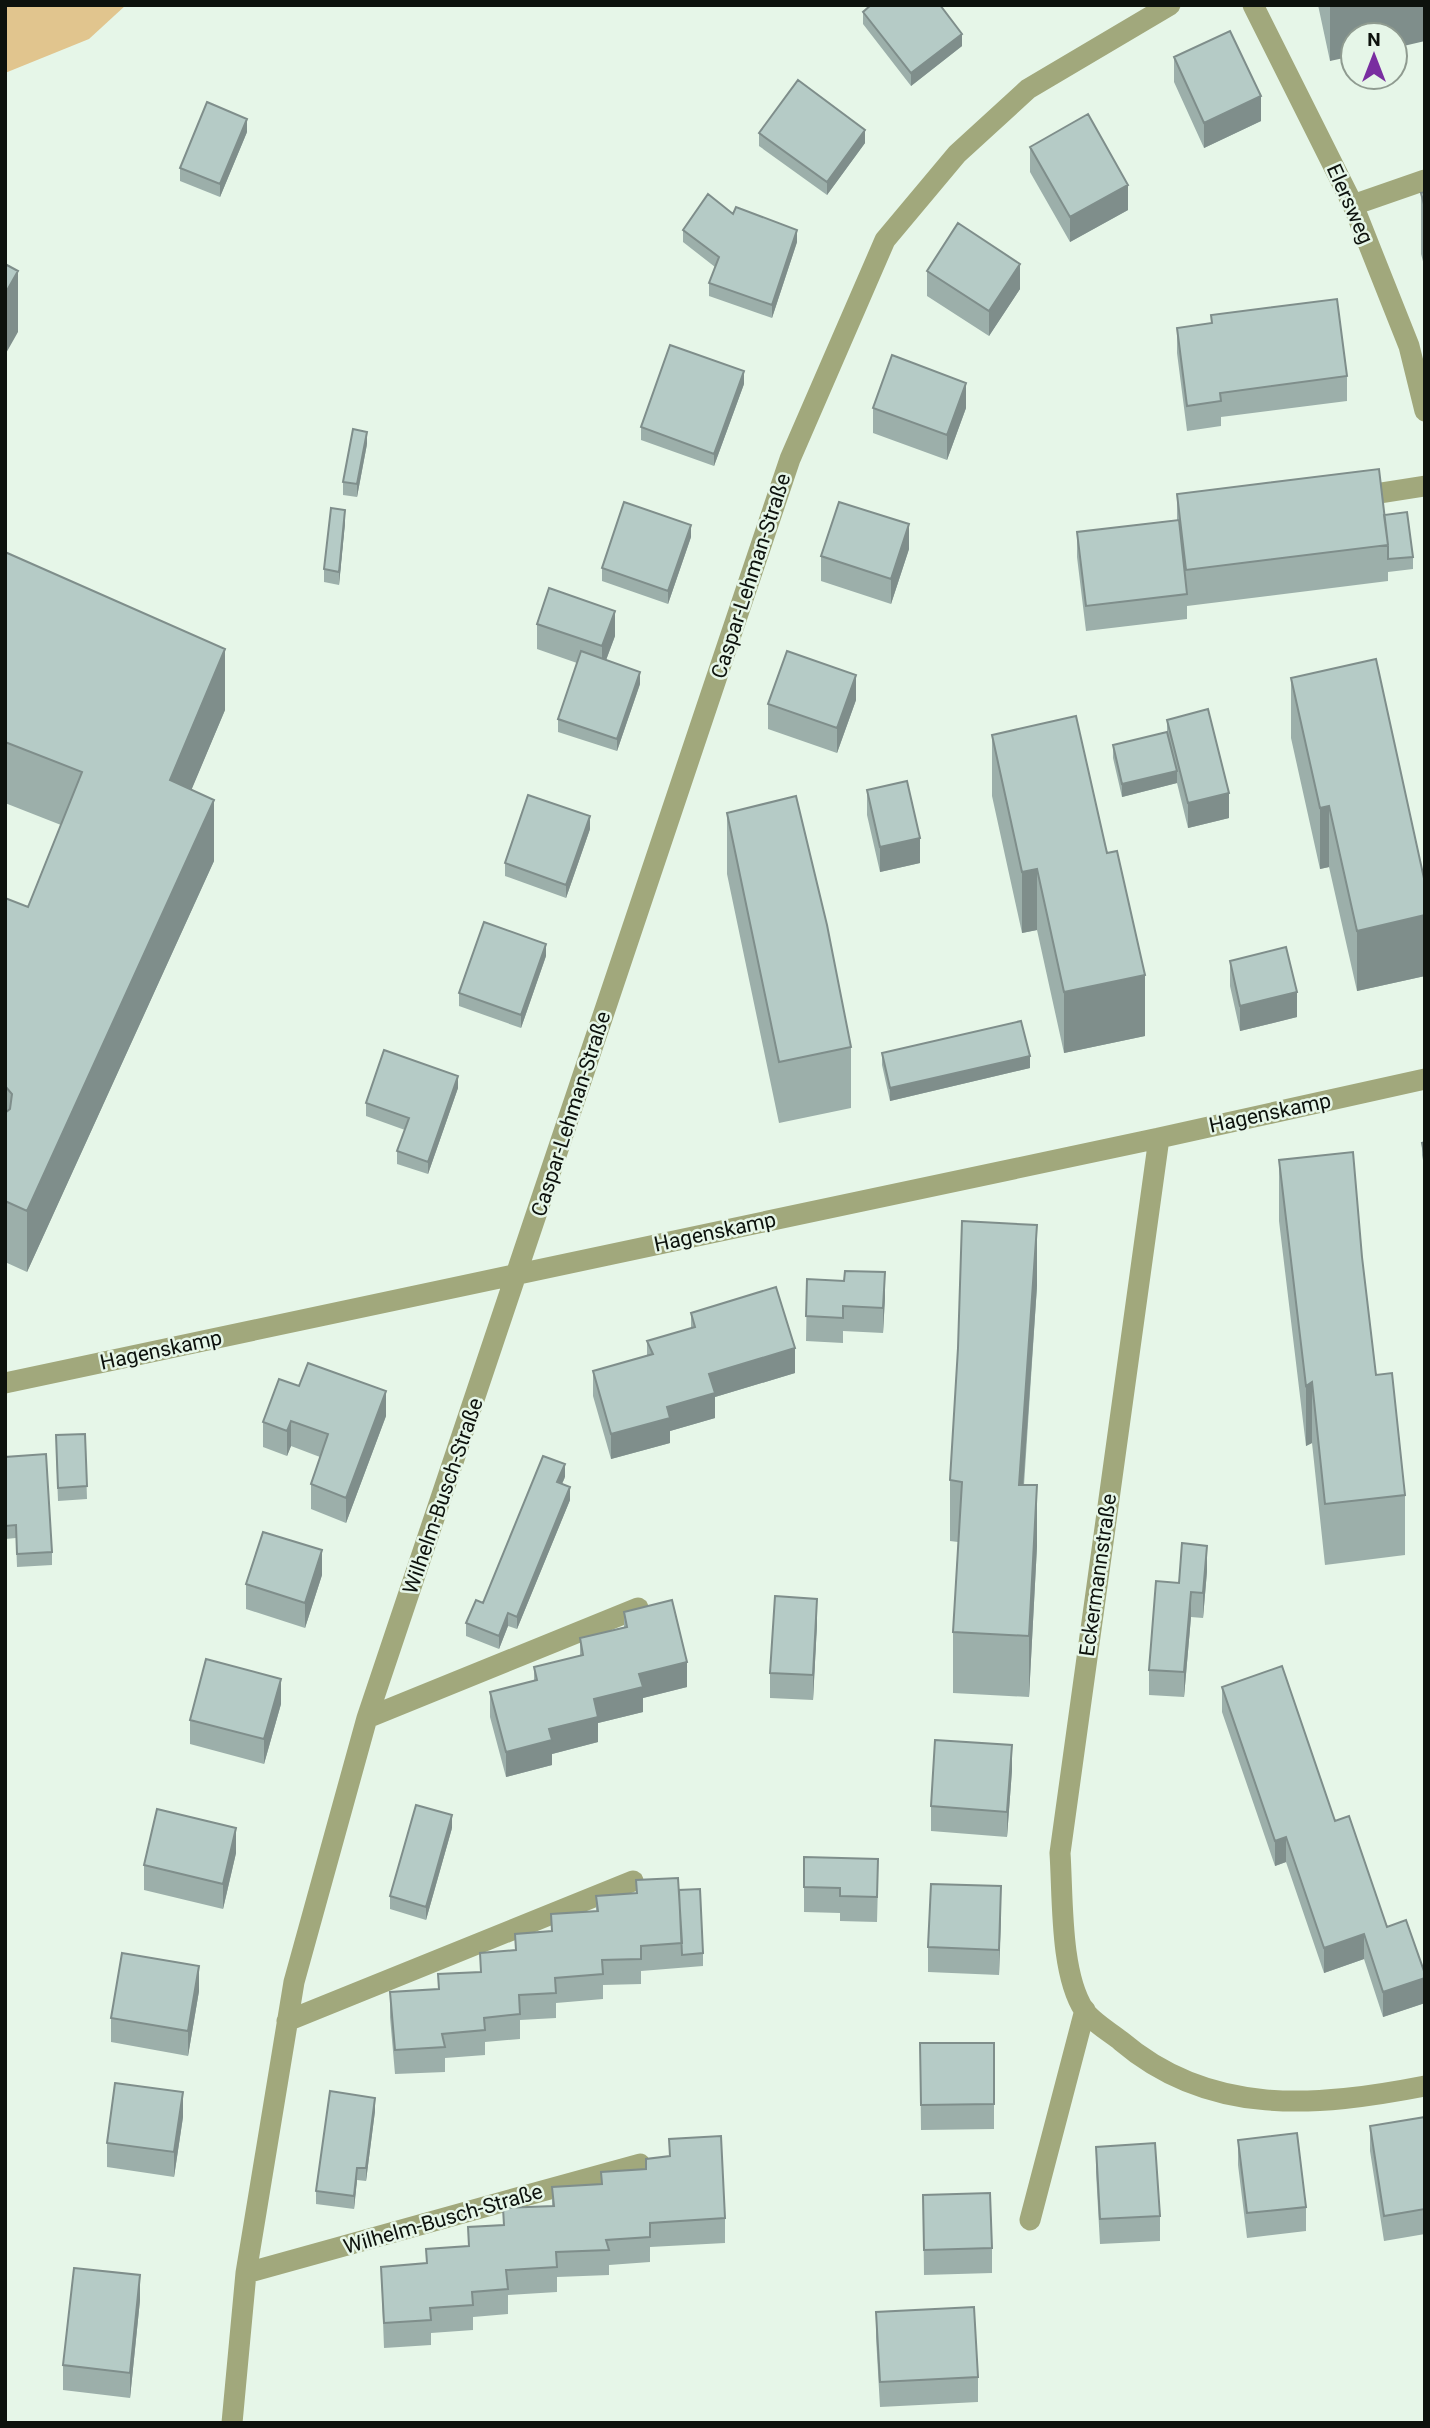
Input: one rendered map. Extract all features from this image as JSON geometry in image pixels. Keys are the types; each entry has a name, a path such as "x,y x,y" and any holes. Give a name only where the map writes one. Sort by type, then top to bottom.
{"street":[{"name":"Caspar-Lehman-Straße","path":"518,1274 790,459 885,240 957,154 1028,89 1170,5"},
{"name":"Elersweg","path":"1253,5 1353,205 1409,346 1425,411"},
{"path":"1353,205 1425,180"},
{"path":"1329,501 1425,486"},
{"name":"Hagenskamp","path":"5,1383 1425,1079"},
{"name":"Eckermannstraße","path":"1159,1138 1060,1853 1067,1966 1085,2010 1138,2055 1200,2087 1248,2100 1307,2101 1374,2096 1425,2086"},
{"name":"Wilhelm-Busch-Straße","path":"232,2423 246,2273 294,1982 368,1718 518,1274"},
{"path":"368,1718 638,1608"},
{"path":"287,2021 633,1881"},
{"path":"1030,2220 1085,2010"},
{"name":"Wilhelm-Busch-Straße","path":"246,2273 640,2164"}],"shaded area":[{"path":"5,5 126,5 89,39 5,73"}],"building":[{"path":"871,5 940,5 962,34 911,73 863,12"},
{"path":"1230,31 1261,96 1204,123 1174,57"},
{"path":"798,80 865,130 827,182 759,133"},
{"path":"207,102 247,119 220,184 180,168"},
{"path":"1088,114 1128,185 1070,217 1030,147"},
{"path":"1425,192 1425,208 1421,193"},
{"path":"708,194 733,214 736,207 797,230 772,305 709,283 719,257 683,230"},
{"path":"958,223 1020,264 989,311 927,271"},
{"path":"5,264 18,271 5,294"},
{"path":"1337,299 1347,376 1220,393 1221,401 1187,406 1177,328 1212,323 1211,315"},
{"path":"670,345 744,371 714,454 641,427"},
{"path":"892,355 966,383 947,435 873,408"},
{"path":"353,429 367,432 357,484 343,482"},
{"path":"1379,469 1388,545 1186,570 1177,494"},
{"path":"624,502 691,525 668,591 602,568"},
{"path":"839,502 909,524 891,579 821,556"},
{"path":"331,508 345,510 339,572 324,569"},
{"path":"1407,512 1413,557 1388,559 1384,515"},
{"path":"1179,520 1187,594 1086,606 1077,532"},
{"path":"5,552 225,649 170,780 214,800 27,1211 5,1201 5,1113 10,1109 12,1094 5,1086 5,898 28,907 82,772 5,742"},
{"path":"549,588 615,611 602,646 537,624"},
{"path":"581,651 640,672 617,739 558,719"},
{"path":"787,651 856,675 837,728 768,704"},
{"path":"1376,659 1425,883 1425,915 1357,931 1329,806 1320,808 1291,678"},
{"path":"1208,709 1229,793 1188,803 1167,720"},
{"path":"1076,716 1107,853 1117,851 1145,975 1064,992 1037,869 1022,872 992,735"},
{"path":"1167,732 1177,771 1122,784 1113,745"},
{"path":"907,781 920,838 880,847 867,790"},
{"path":"528,795 590,816 566,885 505,863"},
{"path":"796,796 827,925 851,1047 779,1062 727,813"},
{"path":"484,922 546,944 521,1015 459,993"},
{"path":"1286,947 1297,992 1240,1006 1230,961"},
{"path":"1021,1021 1030,1056 890,1088 882,1053"},
{"path":"384,1050 458,1076 428,1162 397,1151 409,1118 366,1103"},
{"path":"1353,1152 1376,1375 1392,1373 1405,1495 1325,1504 1312,1382 1306,1386 1279,1160"},
{"path":"962,1221 1037,1225 1019,1485 1037,1485 1029,1636 953,1632 962,1482 950,1480"},
{"path":"845,1271 885,1272 883,1308 843,1306 843,1318 806,1316 807,1279 844,1281"},
{"path":"776,1287 795,1348 709,1374 715,1393 667,1407 670,1418 611,1434 593,1371 653,1354 647,1341 695,1327 691,1313"},
{"path":"308,1363 386,1391 346,1498 311,1484 328,1434 291,1421 287,1431 263,1422 279,1379 299,1386"},
{"path":"85,1434 87,1486 58,1488 56,1435"},
{"path":"46,1454 52,1552 17,1554 16,1525 5,1526 5,1457"},
{"path":"543,1456 565,1464 557,1482 570,1487 517,1617 508,1613 499,1636 466,1623 476,1600 483,1603"},
{"path":"263,1532 322,1550 305,1603 246,1584"},
{"path":"1182,1543 1207,1546 1203,1593 1191,1592 1184,1672 1149,1670 1156,1581 1179,1583"},
{"path":"775,1596 817,1599 813,1675 770,1673"},
{"path":"672,1600 687,1662 639,1674 643,1687 594,1699 598,1717 549,1729 552,1740 506,1752 490,1692 537,1680 534,1667 583,1655 580,1638 627,1627 624,1612"},
{"path":"206,1659 281,1679 264,1739 190,1720"},
{"path":"1282,1666 1335,1821 1349,1816 1387,1927 1406,1920 1425,1978 1383,1992 1364,1934 1324,1948 1286,1837 1275,1841 1222,1687"},
{"path":"935,1740 1012,1745 1007,1812 931,1806"},
{"path":"416,1805 452,1815 426,1907 390,1896"},
{"path":"157,1809 236,1828 223,1884 144,1865"},
{"path":"804,1857 878,1859 877,1897 840,1896 840,1888 804,1887"},
{"path":"678,1878 682,1943 641,1946 641,1959 602,1960 603,1974 555,1978 556,1993 519,1995 520,2014 484,2018 485,2030 442,2034 445,2047 395,2050 390,1992 439,1989 438,1974 481,1972 480,1953 516,1950 515,1934 552,1931 551,1914 598,1911 596,1896 637,1893 636,1880"},
{"path":"931,1884 1001,1886 999,1950 928,1947"},
{"path":"700,1889 703,1953 682,1955 679,1890"},
{"path":"122,1953 199,1966 188,2031 111,2018"},
{"path":"920,2043 994,2043 994,2104 921,2105"},
{"path":"115,2083 183,2092 174,2152 107,2143"},
{"path":"330,2091 375,2098 366,2168 357,2168 354,2196 316,2191"},
{"path":"1425,2117 1425,2209 1384,2216 1370,2126"},
{"path":"1297,2133 1306,2207 1247,2213 1238,2140"},
{"path":"721,2136 725,2218 650,2223 650,2237 606,2240 609,2250 556,2252 557,2267 506,2270 508,2289 472,2292 473,2305 430,2308 431,2320 384,2323 381,2267 427,2263 426,2249 469,2246 468,2227 504,2225 503,2208 554,2206 552,2187 602,2184 601,2172 646,2169 646,2159 670,2156 669,2139"},
{"path":"1155,2143 1160,2216 1100,2219 1096,2147"},
{"path":"990,2193 992,2248 924,2250 923,2195"},
{"path":"74,2268 140,2275 130,2373 63,2365"},
{"path":"974,2307 978,2377 880,2382 876,2312"}]}
